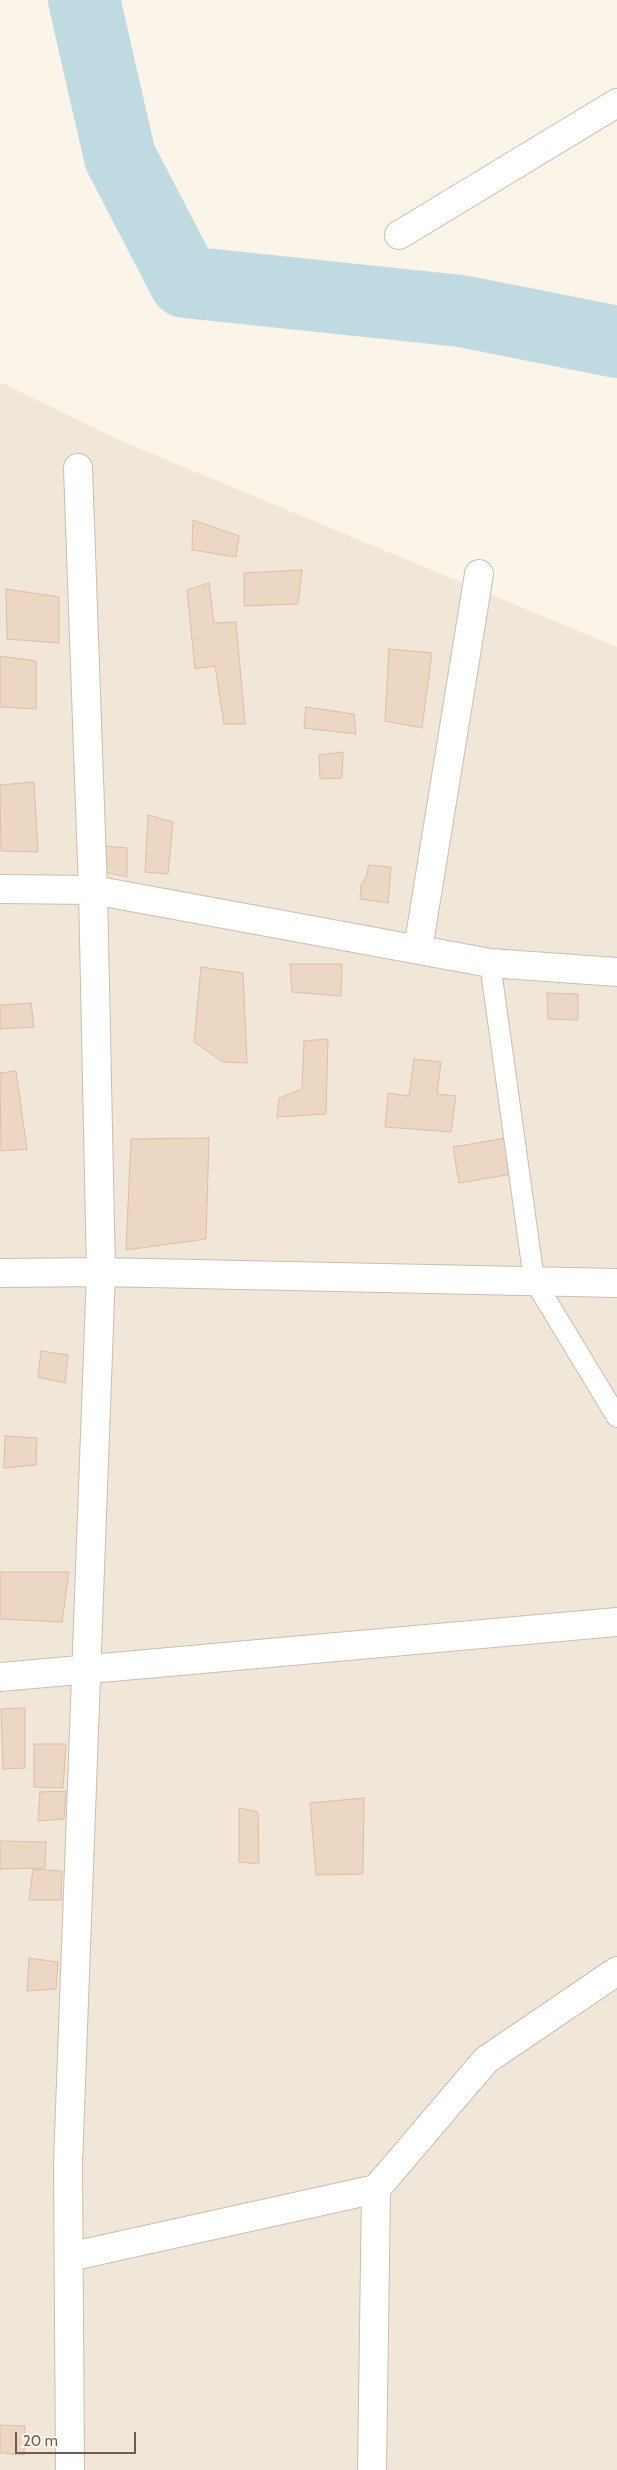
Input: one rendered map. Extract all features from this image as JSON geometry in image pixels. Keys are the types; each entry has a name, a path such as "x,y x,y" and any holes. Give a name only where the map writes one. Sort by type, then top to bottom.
{"street":[{"path":"399,235 617,103"},
{"path":"70,2470 68,2164 88,1670 101,1272 92,890 78,468"},
{"path":"418,949 479,574"},
{"path":"0,889 92,890 490,963 617,972"},
{"path":"0,1273 101,1272 617,1283"},
{"path":"0,1677 617,1622"},
{"path":"69,2257 376,2190 486,2060 617,1971"},
{"path":"372,2470 376,2190"}],"lane":[{"path":"490,963 534,1280 617,1417"}],"shaded area":[{"path":"0,382 119,440 617,647 617,2470 0,2470"}],"building":[{"path":"193,520 239,536 236,557 192,550"},
{"path":"302,570 298,604 244,606 244,573"},
{"path":"209,583 214,623 236,622 245,724 224,724 215,666 195,669 187,590"},
{"path":"6,589 59,597 59,643 7,639"},
{"path":"389,649 432,653 422,728 385,721"},
{"path":"0,656 36,661 36,709 0,707"},
{"path":"306,707 354,714 356,734 304,728"},
{"path":"343,752 342,778 320,779 319,755"},
{"path":"34,782 38,852 1,851 0,785"},
{"path":"148,815 173,822 168,874 145,872"},
{"path":"95,845 127,848 127,877 96,870"},
{"path":"369,865 391,867 388,903 360,899 361,885 366,877"},
{"path":"290,964 342,964 341,996 292,992"},
{"path":"201,967 243,973 247,1063 223,1062 194,1042"},
{"path":"547,993 578,994 578,1020 548,1019"},
{"path":"31,1003 34,1027 0,1029 0,1005"},
{"path":"328,1039 326,1114 277,1117 279,1098 302,1089 304,1041"},
{"path":"414,1059 441,1062 437,1094 456,1096 451,1132 385,1127 388,1093 409,1096"},
{"path":"16,1071 27,1149 1,1151 0,1073"},
{"path":"209,1138 206,1239 126,1250 131,1139"},
{"path":"506,1138 512,1174 459,1183 453,1147"},
{"path":"41,1351 68,1355 65,1383 38,1377"},
{"path":"5,1436 37,1438 36,1465 4,1468"},
{"path":"0,1572 69,1572 62,1622 0,1619"},
{"path":"25,1708 25,1768 3,1769 1,1709"},
{"path":"34,1744 66,1744 63,1788 34,1787"},
{"path":"66,1791 64,1819 38,1821 40,1792"},
{"path":"364,1798 363,1874 316,1875 310,1803"},
{"path":"239,1808 258,1812 259,1864 239,1862"},
{"path":"0,1841 46,1842 45,1868 0,1869"},
{"path":"33,1869 62,1871 61,1900 29,1900"},
{"path":"29,1958 58,1962 56,1989 27,1991"},
{"path":"0,2425 25,2426 24,2455 0,2453"}],"waterway":[{"path":"84,0 120,157 185,282 461,311 617,342"}]}
